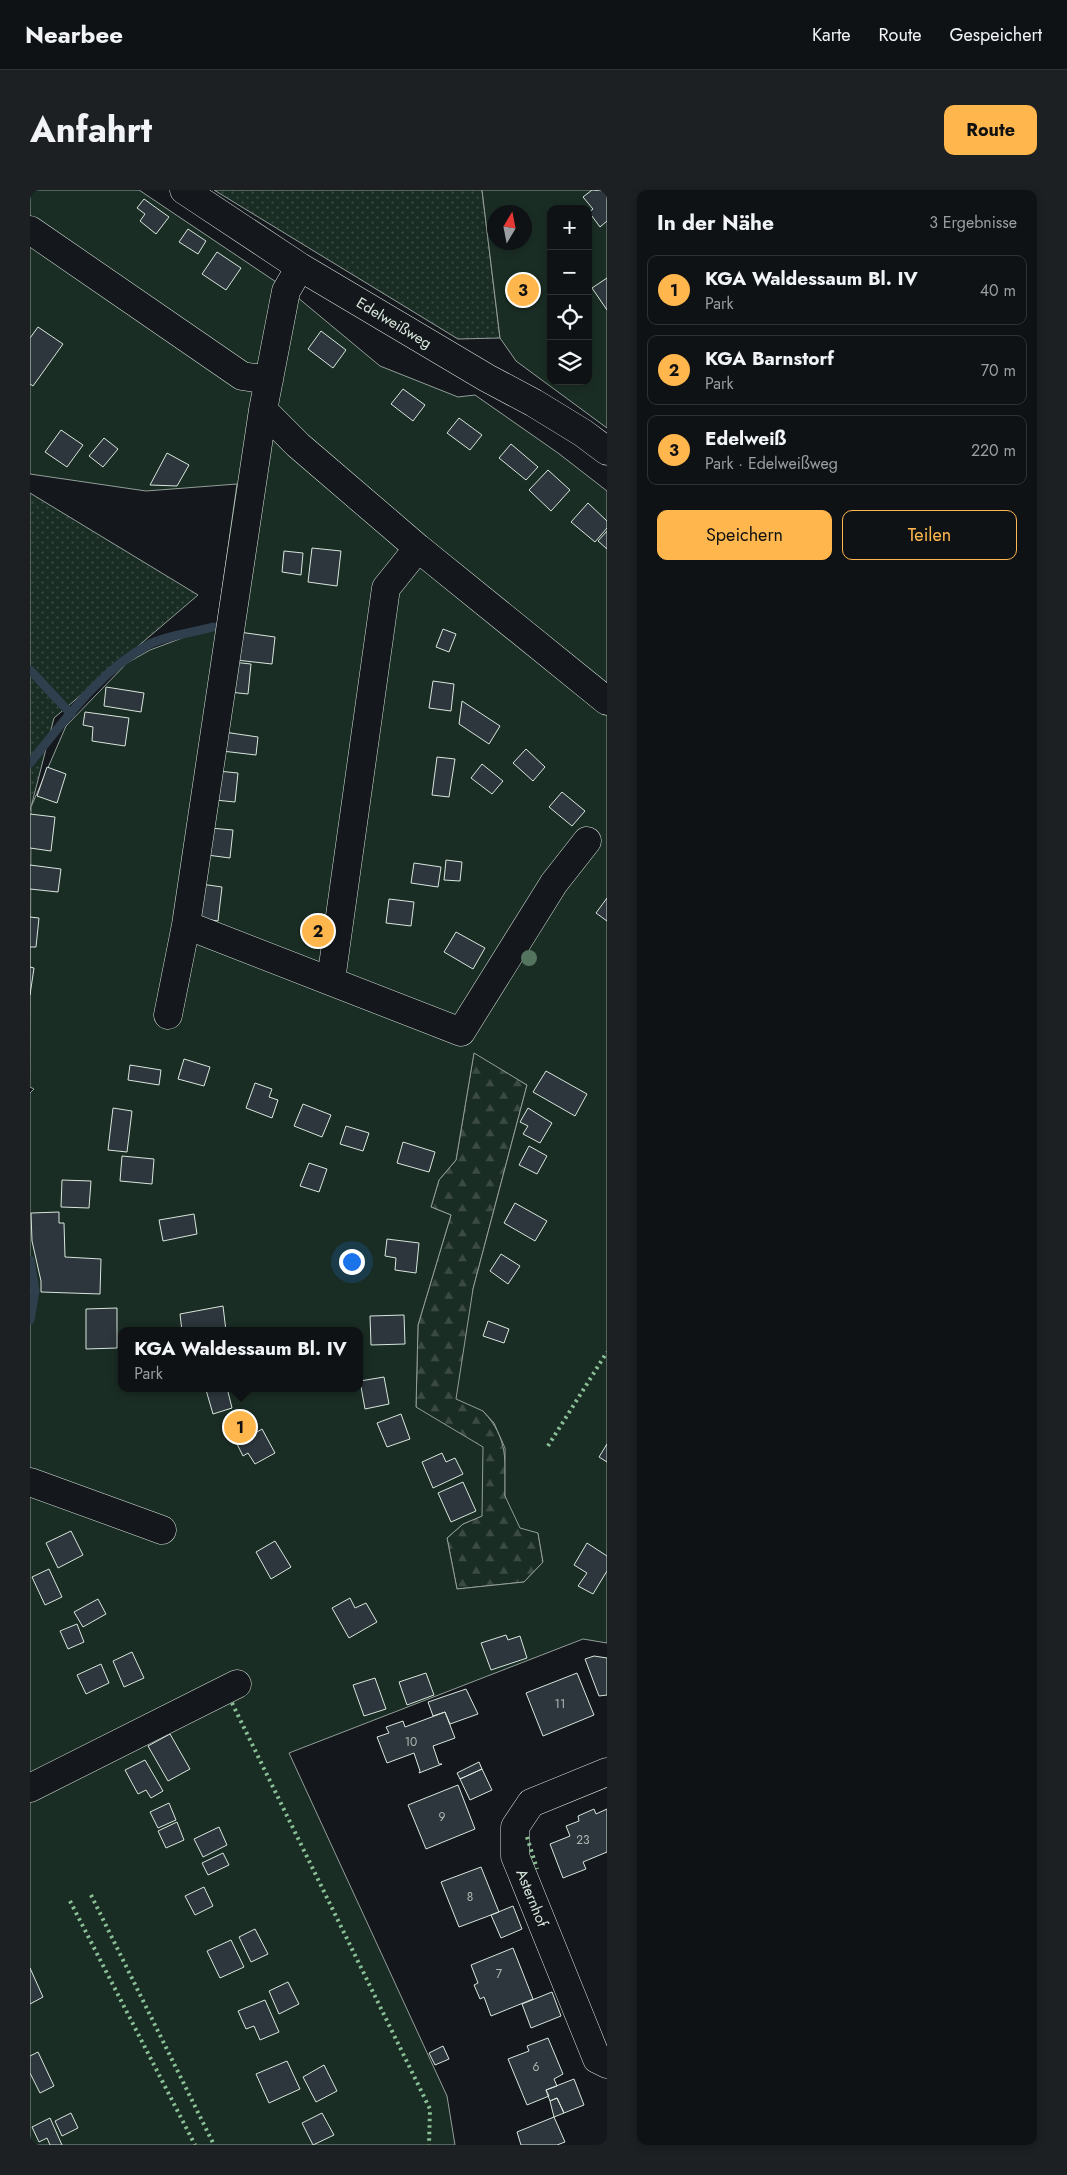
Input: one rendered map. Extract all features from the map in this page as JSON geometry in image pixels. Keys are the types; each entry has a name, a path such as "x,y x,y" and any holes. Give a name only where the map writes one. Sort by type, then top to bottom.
{"street":[{"name":"Edelweißweg","path":"184,190 300,267 487,378 534,403 583,433 607,451"},
{"path":"30,230 242,376 270,380"},
{"path":"168,1015 186,924 263,410 286,291 300,267"},
{"path":"263,410 298,445 418,548 607,701"},
{"path":"331,980 386,588 418,548"},
{"path":"186,924 461,1032 554,882 587,841"},
{"path":"30,1482 162,1530"},
{"path":"30,1788 237,1684"},
{"name":"Asternhof","path":"607,1772 531,1803 515,1827 515,1856 598,2059 607,2064"}],"green space":[{"path":"30,190 139,190 291,292 380,366 458,397 475,395 558,453 607,491 607,1643 583,1639 289,1753 447,2096 455,2145 30,2145 30,1093 34,1089 30,1087 31,807 66,726 127,663 150,650 217,625 237,484 146,491 30,474","holes":["474,1053 527,1085 473,1289 456,1399 483,1411 494,1423 505,1448 505,1496 520,1528 538,1533 543,1562 524,1582 457,1589 447,1538 463,1524 482,1516 483,1447 416,1407 418,1325 451,1215 431,1207 439,1180 456,1160"]},
{"path":"214,190 482,190 487,231 487,250 489,250 500,338 458,339"},
{"path":"482,190 607,190 607,428 549,385 592,385 592,205 547,205 547,384 516,361 500,338 489,250 532,250 532,205 487,205 487,231"},
{"path":"30,493 198,595 54,718 30,811"},
{"path":"474,1052 527,1085 473,1289 483,1411 497,1431 504,1451 505,1496 538,1533 543,1562 524,1582 457,1589 447,1538 463,1524 482,1516 416,1407 418,1325 451,1215 431,1207 439,1180 456,1160"}],"building":[{"path":"592,190 607,191 607,221 600,227 592,216 592,205 590,205 583,197"},
{"path":"144,199 169,217 156,234 140,221 145,214 137,208"},
{"path":"188,229 206,241 198,254 179,242"},
{"path":"217,252 241,268 226,290 202,274"},
{"path":"607,278 607,310 592,288"},
{"path":"38,327 63,344 33,386 30,384 30,338"},
{"path":"321,331 346,350 333,368 308,349"},
{"path":"403,389 425,405 413,421 391,404"},
{"path":"459,418 482,435 470,450 447,433"},
{"path":"61,430 83,445 67,467 45,452"},
{"path":"104,438 118,449 103,467 89,456"},
{"path":"511,444 538,467 526,480 499,458"},
{"path":"167,453 189,465 177,486 150,485"},
{"path":"548,470 570,490 551,511 529,490"},
{"path":"588,503 607,521 607,528 595,542 571,522"},
{"path":"607,531 607,549 598,541"},
{"path":"312,548 341,551 337,586 308,582"},
{"path":"284,551 303,553 301,575 282,572"},
{"path":"443,629 456,634 449,652 436,647"},
{"path":"239,632 275,637 272,664 236,660"},
{"path":"232,662 251,664 248,694 229,692"},
{"path":"433,681 454,684 451,711 429,708"},
{"path":"106,687 144,693 141,712 104,706"},
{"path":"462,701 500,726 489,744 459,724"},
{"path":"85,712 129,718 125,746 92,741 93,727 83,725"},
{"path":"224,732 258,737 256,755 222,751"},
{"path":"526,749 545,767 533,781 513,763"},
{"path":"437,757 455,759 449,797 432,795"},
{"path":"482,764 503,781 492,794 471,778"},
{"path":"47,767 66,774 57,803 37,796"},
{"path":"218,771 238,773 235,802 215,800"},
{"path":"562,792 585,811 572,826 549,807"},
{"path":"30,814 55,817 51,851 30,848"},
{"path":"210,828 233,830 230,858 207,855"},
{"path":"446,860 462,862 460,881 444,880"},
{"path":"414,863 441,867 438,887 411,883"},
{"path":"30,865 61,869 58,892 30,889"},
{"path":"201,884 222,887 218,921 197,918"},
{"path":"607,898 607,921 596,913"},
{"path":"389,899 414,902 411,926 386,923"},
{"path":"30,917 39,918 36,947 30,947"},
{"path":"456,932 485,948 473,969 444,952"},
{"path":"30,967 34,968 30,995"},
{"path":"184,1059 210,1067 204,1086 178,1079"},
{"path":"130,1065 161,1070 159,1085 128,1080"},
{"path":"546,1071 587,1094 575,1116 533,1092"},
{"path":"255,1083 272,1089 269,1097 278,1100 272,1118 246,1108"},
{"path":"303,1104 331,1115 322,1137 294,1126"},
{"path":"113,1108 132,1111 127,1152 108,1150"},
{"path":"528,1108 552,1123 540,1143 523,1134 528,1126 520,1122"},
{"path":"346,1126 369,1133 363,1151 340,1144"},
{"path":"403,1142 435,1152 429,1172 397,1163"},
{"path":"529,1146 547,1156 537,1174 519,1165"},
{"path":"122,1156 154,1159 152,1184 120,1181"},
{"path":"309,1163 327,1169 319,1192 300,1186"},
{"path":"62,1180 91,1181 89,1208 61,1207"},
{"path":"515,1203 547,1221 535,1241 504,1223"},
{"path":"59,1212 59,1223 64,1223 65,1257 101,1259 100,1294 41,1292 41,1281 32,1241 31,1213"},
{"path":"194,1214 197,1234 163,1241 159,1220"},
{"path":"387,1239 419,1243 416,1273 395,1270 396,1258 385,1256"},
{"path":"501,1254 520,1266 508,1284 490,1271"},
{"path":"223,1306 226,1327 182,1327 180,1314"},
{"path":"117,1308 117,1348 86,1349 86,1309"},
{"path":"404,1315 405,1344 371,1345 370,1316"},
{"path":"488,1321 509,1329 504,1343 483,1336"},
{"path":"384,1377 389,1404 365,1409 362,1392 363,1380"},
{"path":"207,1392 228,1392 232,1408 213,1414"},
{"path":"401,1414 410,1439 387,1447 377,1423"},
{"path":"262,1429 275,1453 255,1464 248,1453 243,1456 237,1444"},
{"path":"607,1444 607,1462 599,1457"},
{"path":"442,1453 446,1462 455,1458 463,1474 433,1488 422,1462"},
{"path":"463,1482 476,1511 451,1522 438,1493"},
{"path":"71,1531 83,1555 58,1568 46,1543"},
{"path":"275,1541 291,1567 271,1579 256,1552"},
{"path":"587,1543 607,1556 607,1571 593,1594 578,1586 587,1573 574,1565"},
{"path":"49,1569 62,1597 45,1605 32,1577"},
{"path":"350,1598 355,1608 366,1603 377,1622 349,1638 332,1608"},
{"path":"98,1599 106,1614 83,1627 74,1612"},
{"path":"77,1624 84,1642 68,1649 60,1631"},
{"path":"506,1635 508,1640 520,1636 527,1658 491,1670 481,1643"},
{"path":"132,1652 144,1678 124,1687 113,1661"},
{"path":"594,1656 607,1658 607,1695 599,1696 585,1659"},
{"path":"101,1664 109,1683 86,1694 77,1675"},
{"path":"426,1673 434,1695 407,1705 399,1682"},
{"path":"577,1673 594,1715 543,1736 526,1693"},
{"path":"375,1678 386,1709 364,1716 353,1685"},
{"path":"466,1689 478,1714 450,1724 445,1712 433,1716 428,1702"},
{"path":"445,1712 455,1738 433,1746 439,1764 442,1764 419,1773 414,1753 387,1763 377,1737 389,1733 386,1727 403,1721 405,1727"},
{"path":"170,1734 190,1769 168,1781 148,1746"},
{"path":"145,1760 163,1791 151,1798 146,1790 138,1794 125,1770"},
{"path":"479,1762 482,1769 460,1779 457,1773"},
{"path":"482,1769 492,1790 470,1800 460,1779"},
{"path":"458,1785 475,1829 426,1849 408,1805"},
{"path":"169,1803 176,1820 158,1828 150,1812"},
{"path":"594,1809 596,1814 607,1809 607,1852 583,1862 586,1869 563,1878 550,1844 570,1836 566,1826 579,1821 578,1816"},
{"path":"177,1822 184,1840 166,1848 158,1831"},
{"path":"219,1827 227,1845 203,1857 194,1839"},
{"path":"223,1853 229,1865 208,1875 202,1863"},
{"path":"481,1867 499,1912 459,1927 441,1882"},
{"path":"204,1887 213,1906 195,1915 185,1896"},
{"path":"513,1906 522,1929 501,1938 491,1915"},
{"path":"255,1929 268,1954 251,1962 239,1937"},
{"path":"231,1940 244,1967 220,1978 207,1951"},
{"path":"513,1948 533,1999 491,2016 484,1997 480,1999 474,1985 478,1983 471,1965"},
{"path":"30,1968 43,1997 30,2004"},
{"path":"288,1982 299,2004 279,2014 269,1991"},
{"path":"552,1992 561,2016 531,2028 522,2004"},
{"path":"265,2000 279,2032 260,2040 254,2026 246,2029 238,2011"},
{"path":"548,2038 563,2074 554,2079 557,2086 546,2090 549,2096 527,2105 508,2059 529,2051 527,2046"},
{"path":"443,2046 449,2059 435,2065 429,2053"},
{"path":"38,2052 54,2086 40,2093 30,2073 30,2056"},
{"path":"287,2061 300,2089 269,2103 256,2074"},
{"path":"324,2065 337,2091 316,2102 303,2077"},
{"path":"574,2079 584,2105 564,2113 557,2098 550,2101 546,2090"},
{"path":"557,2098 564,2113 554,2117 550,2101"},
{"path":"71,2113 78,2128 62,2136 55,2121"},
{"path":"322,2113 334,2135 313,2145 302,2123"},
{"path":"554,2117 565,2142 557,2145 521,2145 517,2132"},
{"path":"50,2118 62,2145 50,2145 47,2138 39,2142 32,2127"}],"waterway":[{"path":"30,763 84,697 132,655 156,641 213,627"},
{"path":"30,670 71,714"},
{"path":"30,1260 35,1291 30,1320"}],"hedge":[{"path":"548,1446 607,1352"},
{"path":"232,1703 430,2109 429,2145"},
{"path":"527,1837 537,1869"},
{"path":"91,1895 214,2145"},
{"path":"70,1901 195,2145"}],"place":[{"name":"Edelweiß","path":"523,290"},
{"name":"KGA Barnstorf","path":"318,931"},
{"name":"KGA Waldessaum Bl. IV","path":"240,1427"}]}
